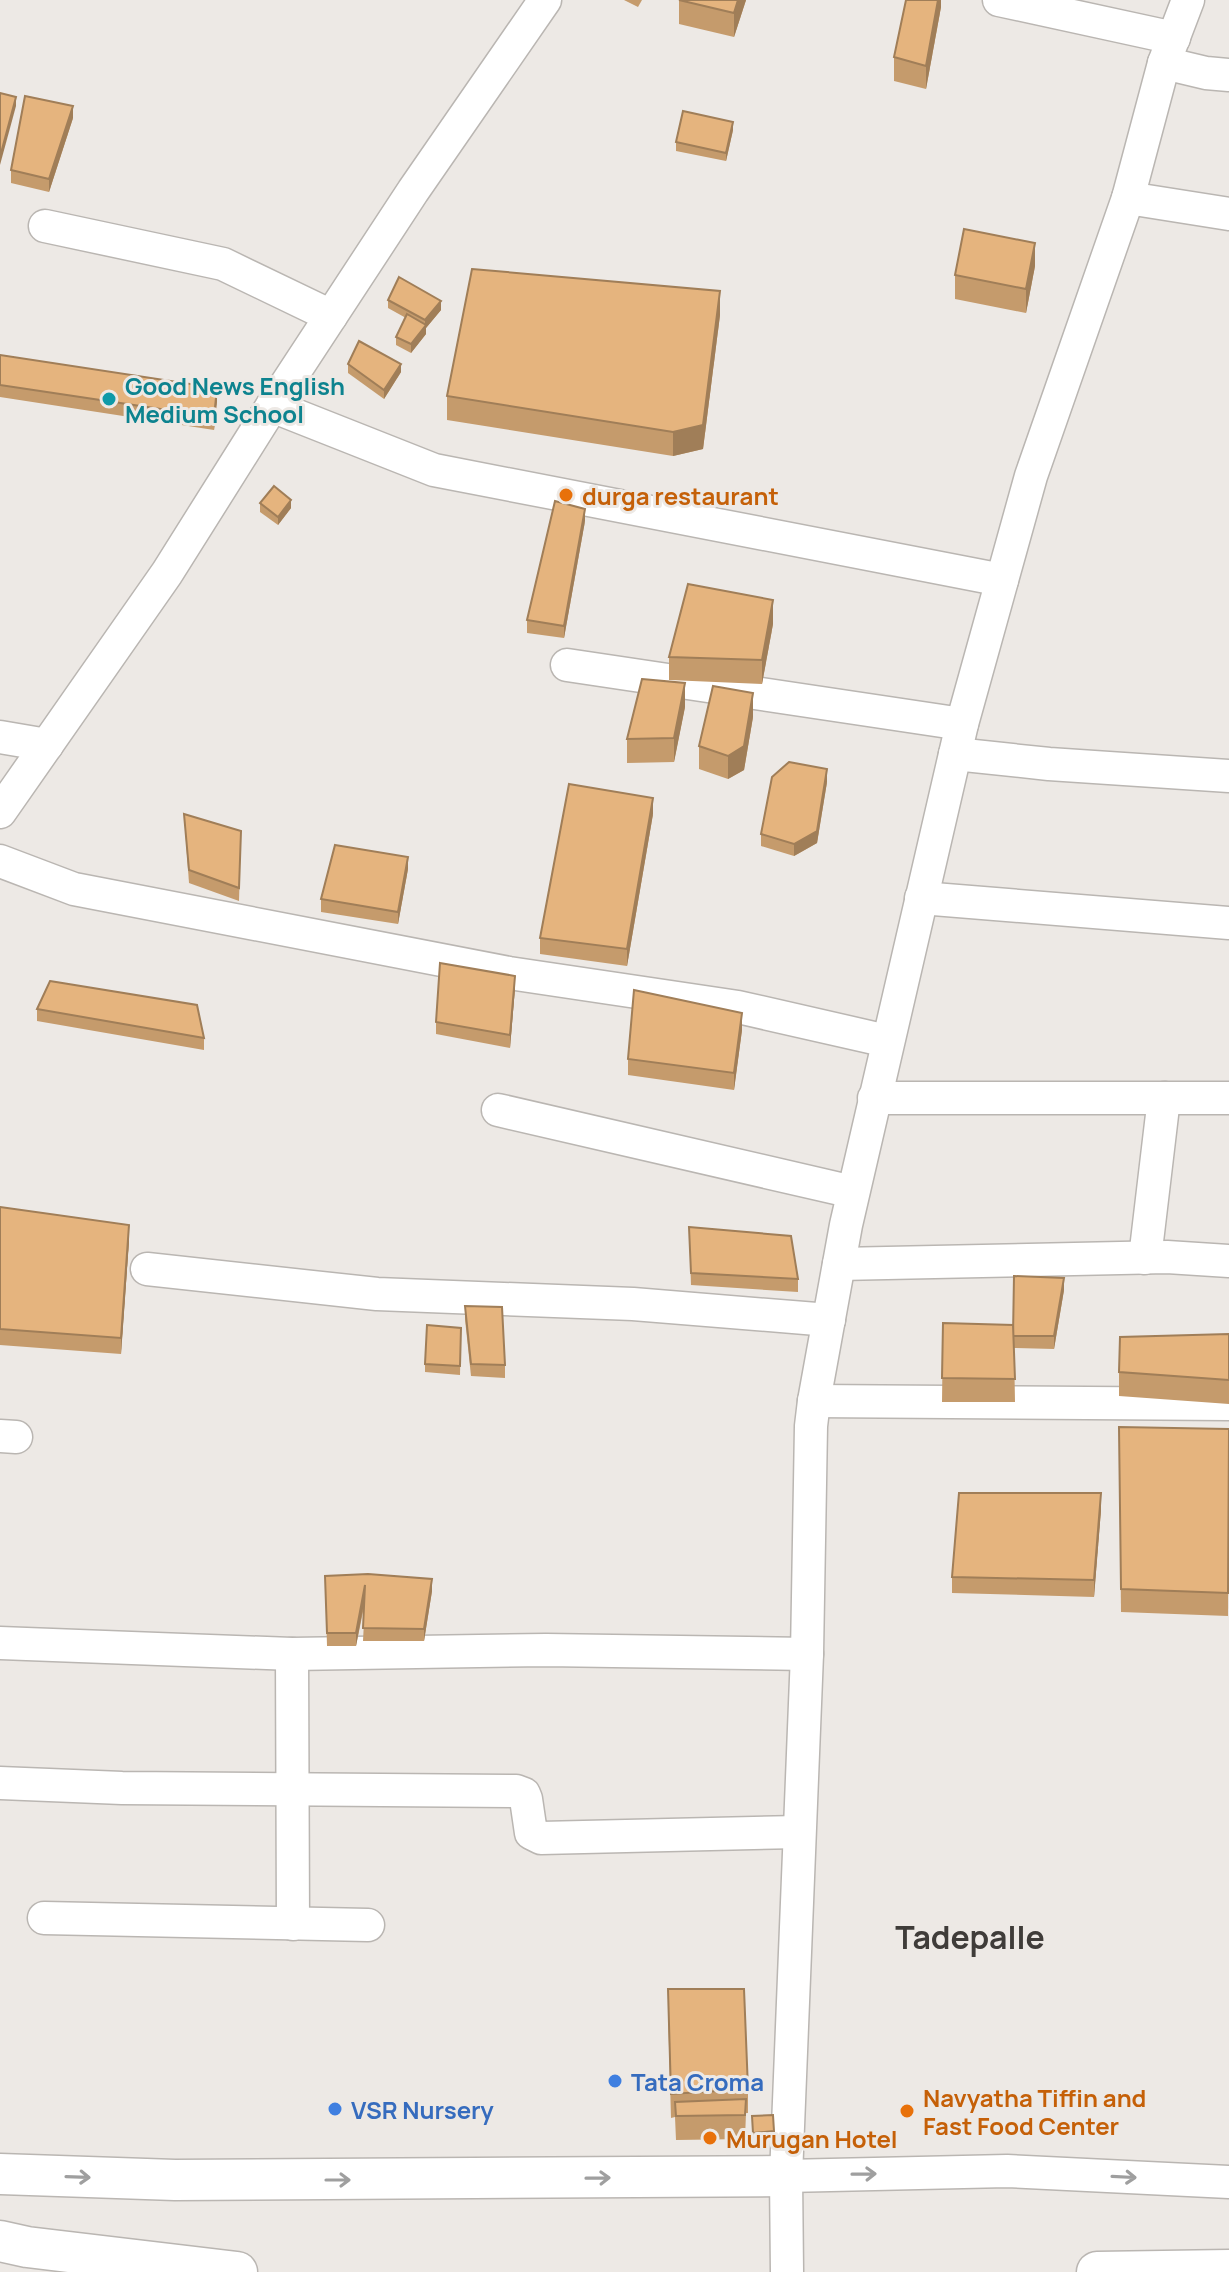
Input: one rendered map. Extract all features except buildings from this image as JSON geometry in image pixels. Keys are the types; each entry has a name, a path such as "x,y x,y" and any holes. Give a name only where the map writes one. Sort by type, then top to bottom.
{"main road":[{"path":"0,2174 175,2180 786,2176"},
{"path":"0,2241 27,2247 237,2272"},
{"path":"1097,2272 1229,2270"}],"street":[{"path":"0,812 167,573 331,316 545,0"},
{"path":"999,0 1169,51 1206,73 1229,75"},
{"path":"787,2272 786,2176 814,1401 853,1192 958,739 1031,476 1128,198 1169,51 1188,0"},
{"path":"1128,198 1229,214"},
{"path":"45,226 223,264 331,316"},
{"path":"272,406 434,470 1002,580"},
{"path":"567,665 958,739 1049,764 1229,776"},
{"path":"0,737 47,745"},
{"path":"0,861 74,889 509,973 738,1007 887,1041"},
{"path":"921,898 1229,923"},
{"path":"874,1098 1229,1098"},
{"path":"1145,1258 1164,1098"},
{"path":"498,1110 853,1192"},
{"path":"839,1264 1145,1258 1229,1261"},
{"path":"147,1269 377,1294 633,1304 829,1320"},
{"path":"814,1401 1229,1404"},
{"path":"0,1643 292,1654 546,1650 807,1654"},
{"path":"292,1654 293,1924"},
{"path":"0,1783 122,1788 520,1792 526,1799 531,1833 541,1838 799,1832"},
{"path":"44,1918 368,1925"},
{"path":"786,2176 1007,2171 1229,2182"}],"place":[{"name":"Good News English Medium School","path":"109,399"},
{"name":"durga restaurant","path":"566,495"},
{"name":"Tata Croma","path":"615,2081"},
{"name":"VSR Nursery","path":"335,2109"},
{"name":"Navyatha Tiffin and Fast Food Center","path":"907,2111"},
{"name":"Murugan Hotel","path":"710,2138"}],"district":[{"name":"Tadepalle","path":"970,1937"}]}
